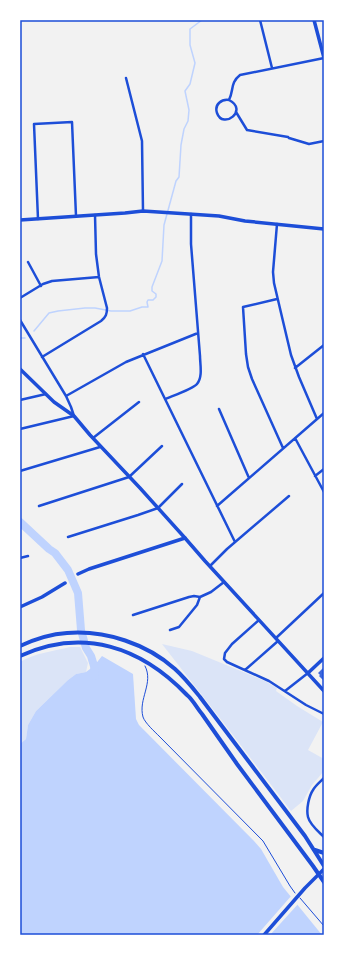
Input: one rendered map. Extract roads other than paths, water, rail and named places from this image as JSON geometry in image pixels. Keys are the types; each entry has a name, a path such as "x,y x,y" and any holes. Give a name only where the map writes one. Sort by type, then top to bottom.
{"main road":[{"path":"314,20 324,58"},
{"path":"20,220 143,211 191,214 324,229"},
{"path":"20,369 54,402 74,416 100,447 158,508 324,691"},
{"path":"78,574 89,569 185,538"},
{"path":"20,607 42,597 65,583"},
{"path":"20,646 53,635 68,633 90,633 114,637 142,647 161,658 180,674 192,687 315,850 324,867 264,935"},
{"path":"20,656 52,644 68,642 92,643 117,648 146,661 160,670 188,696 324,882"},
{"path":"308,673 324,658"},
{"path":"315,850 324,853"}],"street":[{"path":"260,20 272,68"},
{"path":"229,100 232,86 240,75 324,58"},
{"path":"126,78 142,141 143,211"},
{"path":"236,112 234,116 228,119 222,118 217,114 216,107 218,103 224,99 232,101 235,105 236,112 247,130 289,137 309,144 324,141"},
{"path":"38,219 34,124 72,122 76,216"},
{"path":"165,400 196,385 200,374 191,244 191,214"},
{"path":"42,357 106,317 107,308 98,277 95,215"},
{"path":"277,224 272,276 290,355 318,419"},
{"path":"28,262 41,286"},
{"path":"20,298 52,281 98,277"},
{"path":"278,299 243,308 248,367 283,448"},
{"path":"20,320 66,396 74,416 20,429"},
{"path":"66,396 121,364 198,333"},
{"path":"295,368 324,345"},
{"path":"143,354 234,542"},
{"path":"20,400 46,394"},
{"path":"93,438 140,402"},
{"path":"218,409 249,478"},
{"path":"217,506 324,413"},
{"path":"295,438 324,492"},
{"path":"39,506 129,477 162,446"},
{"path":"20,471 100,447"},
{"path":"315,476 324,468"},
{"path":"68,537 158,508 182,484"},
{"path":"210,566 234,542 290,496"},
{"path":"20,558 28,556"},
{"path":"133,615 189,597 200,597 211,592 224,582"},
{"path":"245,670 324,593"},
{"path":"170,630 179,627 197,605 200,597"},
{"path":"259,620 232,644 225,653 224,659 227,662 270,681 306,705 324,714"},
{"path":"285,691 308,673"},
{"path":"324,778 313,790 309,799 308,817 311,823 324,837"}],"water":[{"path":"102,656 133,674 136,719 139,725 261,849 283,887 322,935 20,935 20,744 26,739 28,725 36,711 68,680 76,674 86,672 94,666"}],"waterway":[{"path":"34,331 49,313 85,308 111,311 130,311 142,307 148,307 148,300 153,300 156,297 156,294 152,291 152,287 162,261 164,225 176,181 179,177 181,145 184,129 188,121 189,110 185,91 190,84 195,63 190,45 190,29 202,20"},
{"path":"20,338 25,338"},
{"path":"20,522 55,553 68,570 78,593 81,630 86,648 91,656 95,676"}]}
